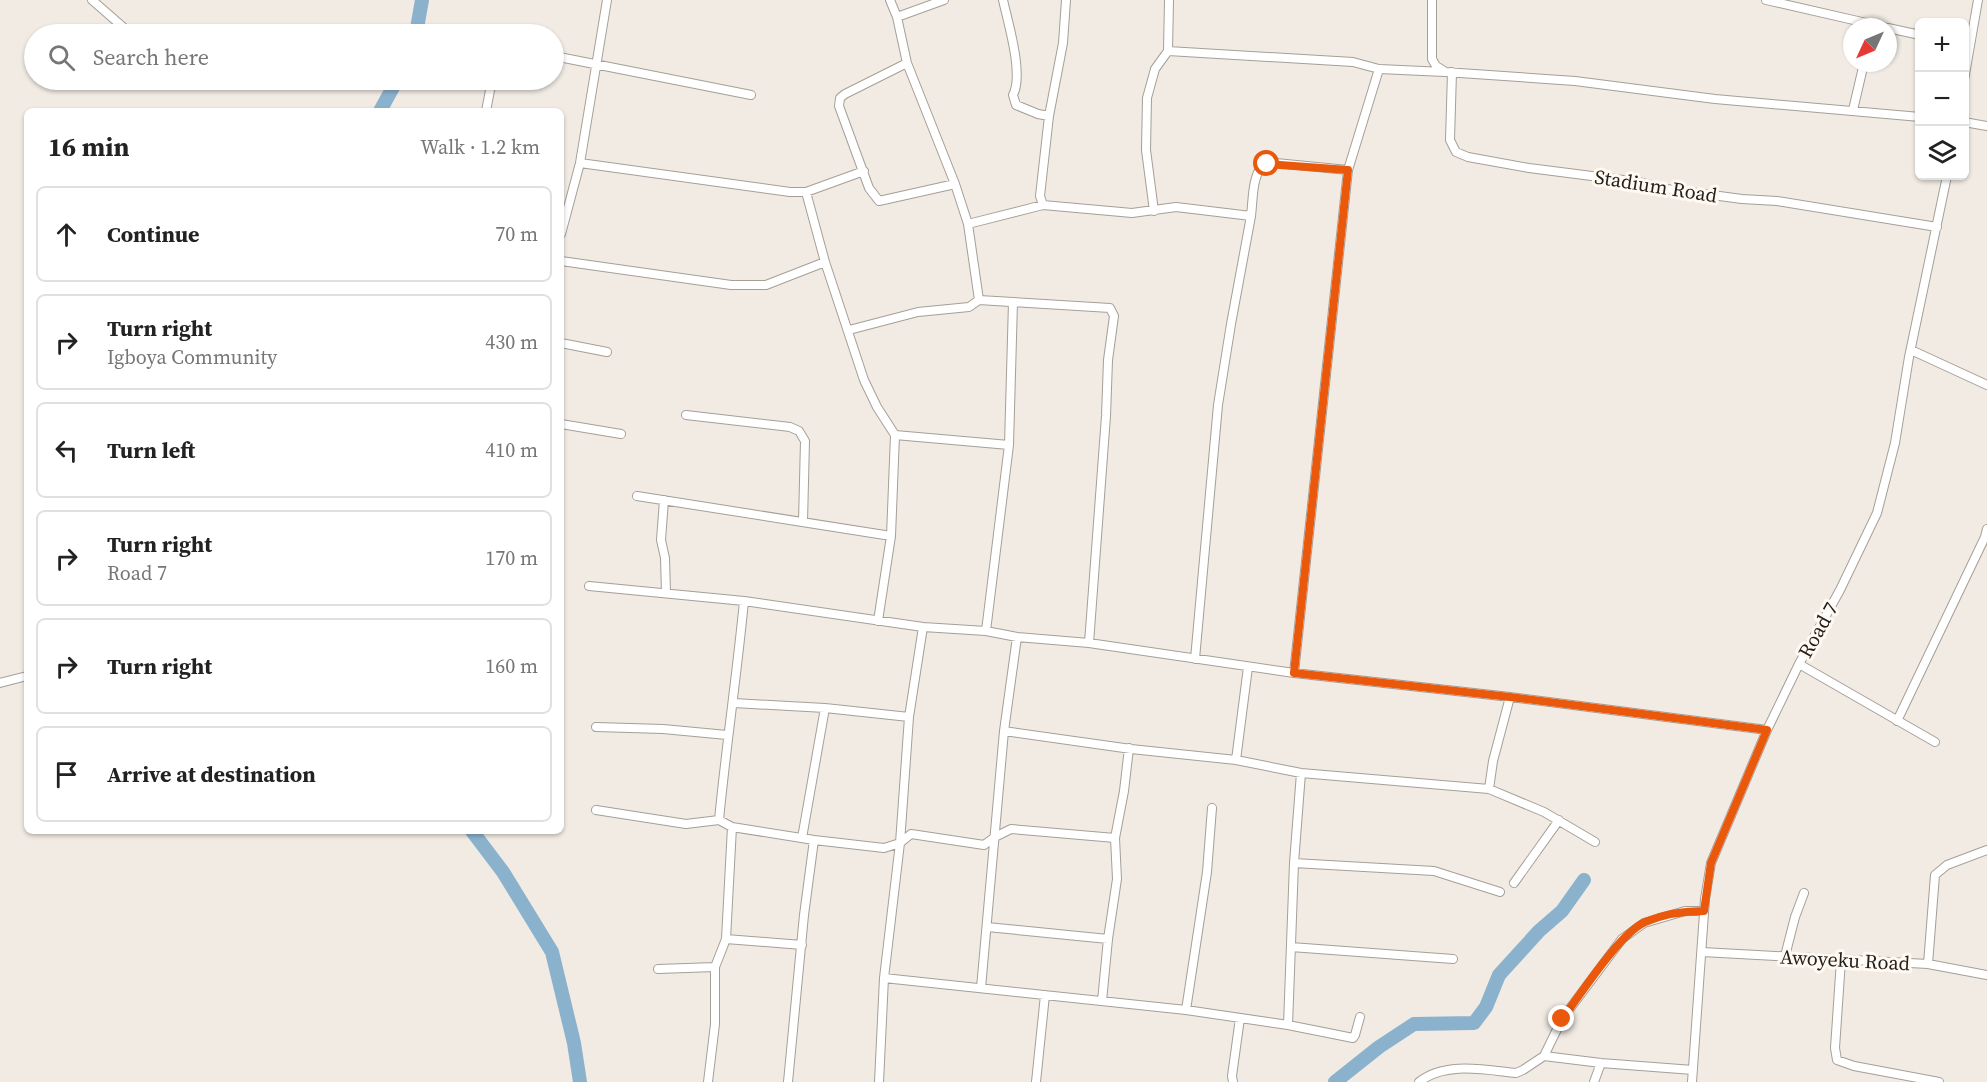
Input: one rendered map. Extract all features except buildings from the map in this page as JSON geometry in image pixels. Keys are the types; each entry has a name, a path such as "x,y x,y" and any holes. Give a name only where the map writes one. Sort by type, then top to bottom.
{"street":[{"path":"92,0 120,24"},
{"path":"564,223 580,163 607,0"},
{"path":"890,0 897,17 907,63 955,184 968,224 980,300"},
{"path":"897,17 944,0"},
{"path":"1003,0 1017,73 1013,95 1016,105 1049,116"},
{"path":"1043,205 1040,196 1049,116 1063,43 1066,0"},
{"path":"1154,211 1146,150 1147,98 1155,69 1168,51 1169,0"},
{"path":"1432,0 1432,59 1436,66 1449,72"},
{"path":"1766,0 1843,19"},
{"path":"1969,38 1978,0"},
{"path":"1976,10 1987,13"},
{"path":"1897,30 1915,34"},
{"path":"1168,51 1353,62 1379,69 1575,81 1715,99 1915,116"},
{"path":"564,58 751,95"},
{"path":"907,63 840,98 839,106 869,188 879,201 955,184"},
{"path":"1294,673 1348,170 1379,69"},
{"name":"Stadium Road","path":"1449,72 1450,140 1456,152 1468,157 1529,168 1639,182 1667,189 1742,199 1777,201 1937,227"},
{"path":"1853,110 1862,72"},
{"path":"487,108 490,90"},
{"path":"1969,123 1987,126"},
{"path":"580,163 790,192 806,192 864,171"},
{"path":"1196,659 1218,405 1259,169 1262,166 1276,164 1348,170"},
{"name":"Road 7","path":"1692,1082 1704,911 1711,863 1767,730 1799,664 1840,590 1877,513 1895,443 1911,350 1946,180"},
{"path":"806,192 825,262 868,389 895,435 891,536 878,621"},
{"path":"968,224 1043,205 1132,213 1176,207 1251,216"},
{"path":"564,261 731,285 766,285 825,262"},
{"path":"849,330 918,312 969,307 980,300 1110,308 1114,316 1108,360 1089,643"},
{"path":"986,631 1009,445 1013,302"},
{"path":"564,344 607,352"},
{"path":"1911,350 1987,385"},
{"path":"686,415 790,427 799,431 805,441 803,522"},
{"path":"564,424 621,434"},
{"path":"895,435 1009,445"},
{"path":"637,496 891,536"},
{"path":"664,500 661,540 665,558 666,593"},
{"path":"1897,721 1986,535"},
{"path":"589,586 744,601 923,627 986,631 1017,637 1089,643 1294,673 1510,697 1767,730"},
{"path":"718,820 727,735 734,703 744,601"},
{"path":"879,1082 884,978 900,843 909,717 923,627"},
{"path":"981,988 1004,732 1017,637"},
{"path":"1799,664 1935,742"},
{"path":"1236,760 1248,667"},
{"path":"0,683 24,677"},
{"path":"1489,789 1493,761 1510,697"},
{"path":"734,703 825,708 909,717"},
{"path":"802,838 825,708"},
{"path":"596,727 663,729 727,735"},
{"path":"1004,732 1236,760 1301,773 1489,789 1544,812 1595,842"},
{"path":"1102,1001 1117,879 1115,838 1129,748"},
{"path":"1288,1025 1294,863 1301,773"},
{"path":"1186,1010 1207,872 1212,808"},
{"path":"596,810 686,824 718,820 732,827 884,848 900,843 911,834 984,845 1011,829 1115,838"},
{"path":"1514,883 1559,820"},
{"path":"708,1082 715,1024 716,967 726,939 732,827"},
{"path":"788,1082 804,915 814,840"},
{"path":"1928,964 1935,875 1947,865 1987,850"},
{"path":"1294,863 1434,871 1500,892"},
{"path":"1785,956 1798,906 1804,893"},
{"path":"1419,1082 1429,1074 1463,1068 1516,1072 1523,1070 1544,1056 1562,1019 1623,939 1644,922 1685,911 1704,911"},
{"path":"987,927 1108,939"},
{"path":"726,939 802,945"},
{"path":"1291,947 1453,959"},
{"name":"Awoyeku Road","path":"1702,952 1928,964 1987,975"},
{"path":"1841,960 1837,1060 1854,1066 1939,1082"},
{"path":"657,969 716,967"},
{"path":"884,978 1186,1010 1288,1025 1353,1038 1360,1017"},
{"path":"1036,1082 1045,995"},
{"path":"1233,1082 1240,1018"},
{"path":"1544,1056 1693,1070"},
{"path":"1594,1082 1601,1063"}],"waterway":[{"path":"418,24 422,0"},
{"path":"382,108 392,90"},
{"path":"474,834 503,872 552,952 574,1043 580,1082"},
{"path":"1335,1082 1379,1047 1414,1024 1474,1023 1486,1007 1499,975 1539,931 1562,911 1584,880"}],"route":[{"path":"1267,164 1348,170 1294,673 1510,697 1767,730 1711,863 1704,911 1685,911 1644,922 1623,939 1562,1019"}]}
